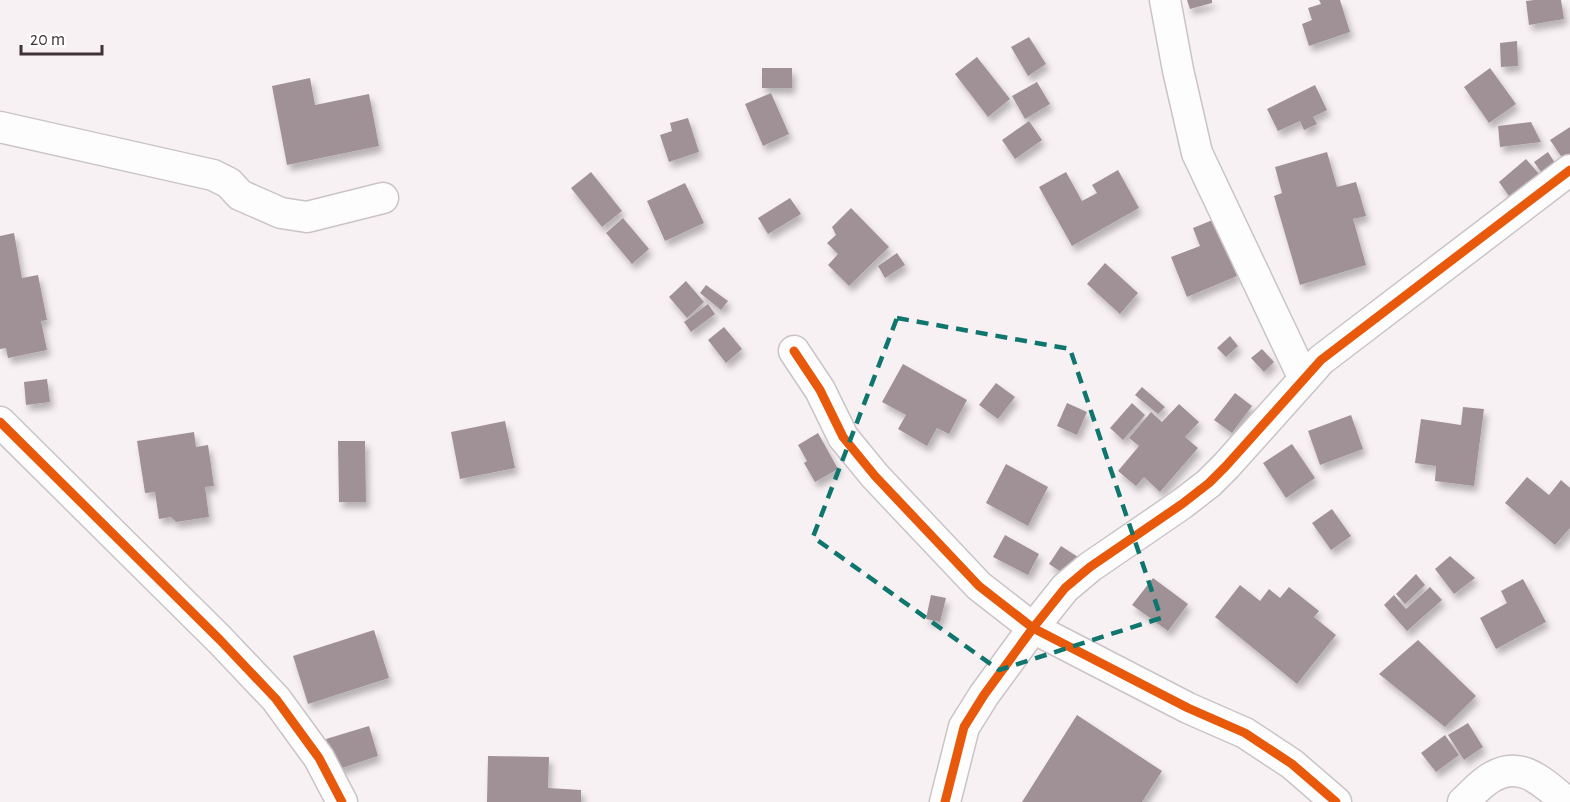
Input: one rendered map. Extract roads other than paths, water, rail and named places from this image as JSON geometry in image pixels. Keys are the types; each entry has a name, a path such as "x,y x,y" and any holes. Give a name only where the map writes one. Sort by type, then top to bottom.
{"street":[{"path":"1165,0 1197,153 1305,379"},
{"path":"0,127 213,175 229,183 240,195 281,213 307,217 383,198"},
{"path":"945,802 964,727 984,695 1065,588 1090,567 1209,483 1321,360 1570,170"},
{"path":"794,351 820,390 843,437 875,476 978,586 1033,628 1188,708 1245,733 1292,764 1336,802"},
{"path":"0,422 220,640 276,699 319,758 342,802"},
{"path":"1463,802 1490,778 1504,771 1515,770 1532,776 1567,802"}]}
